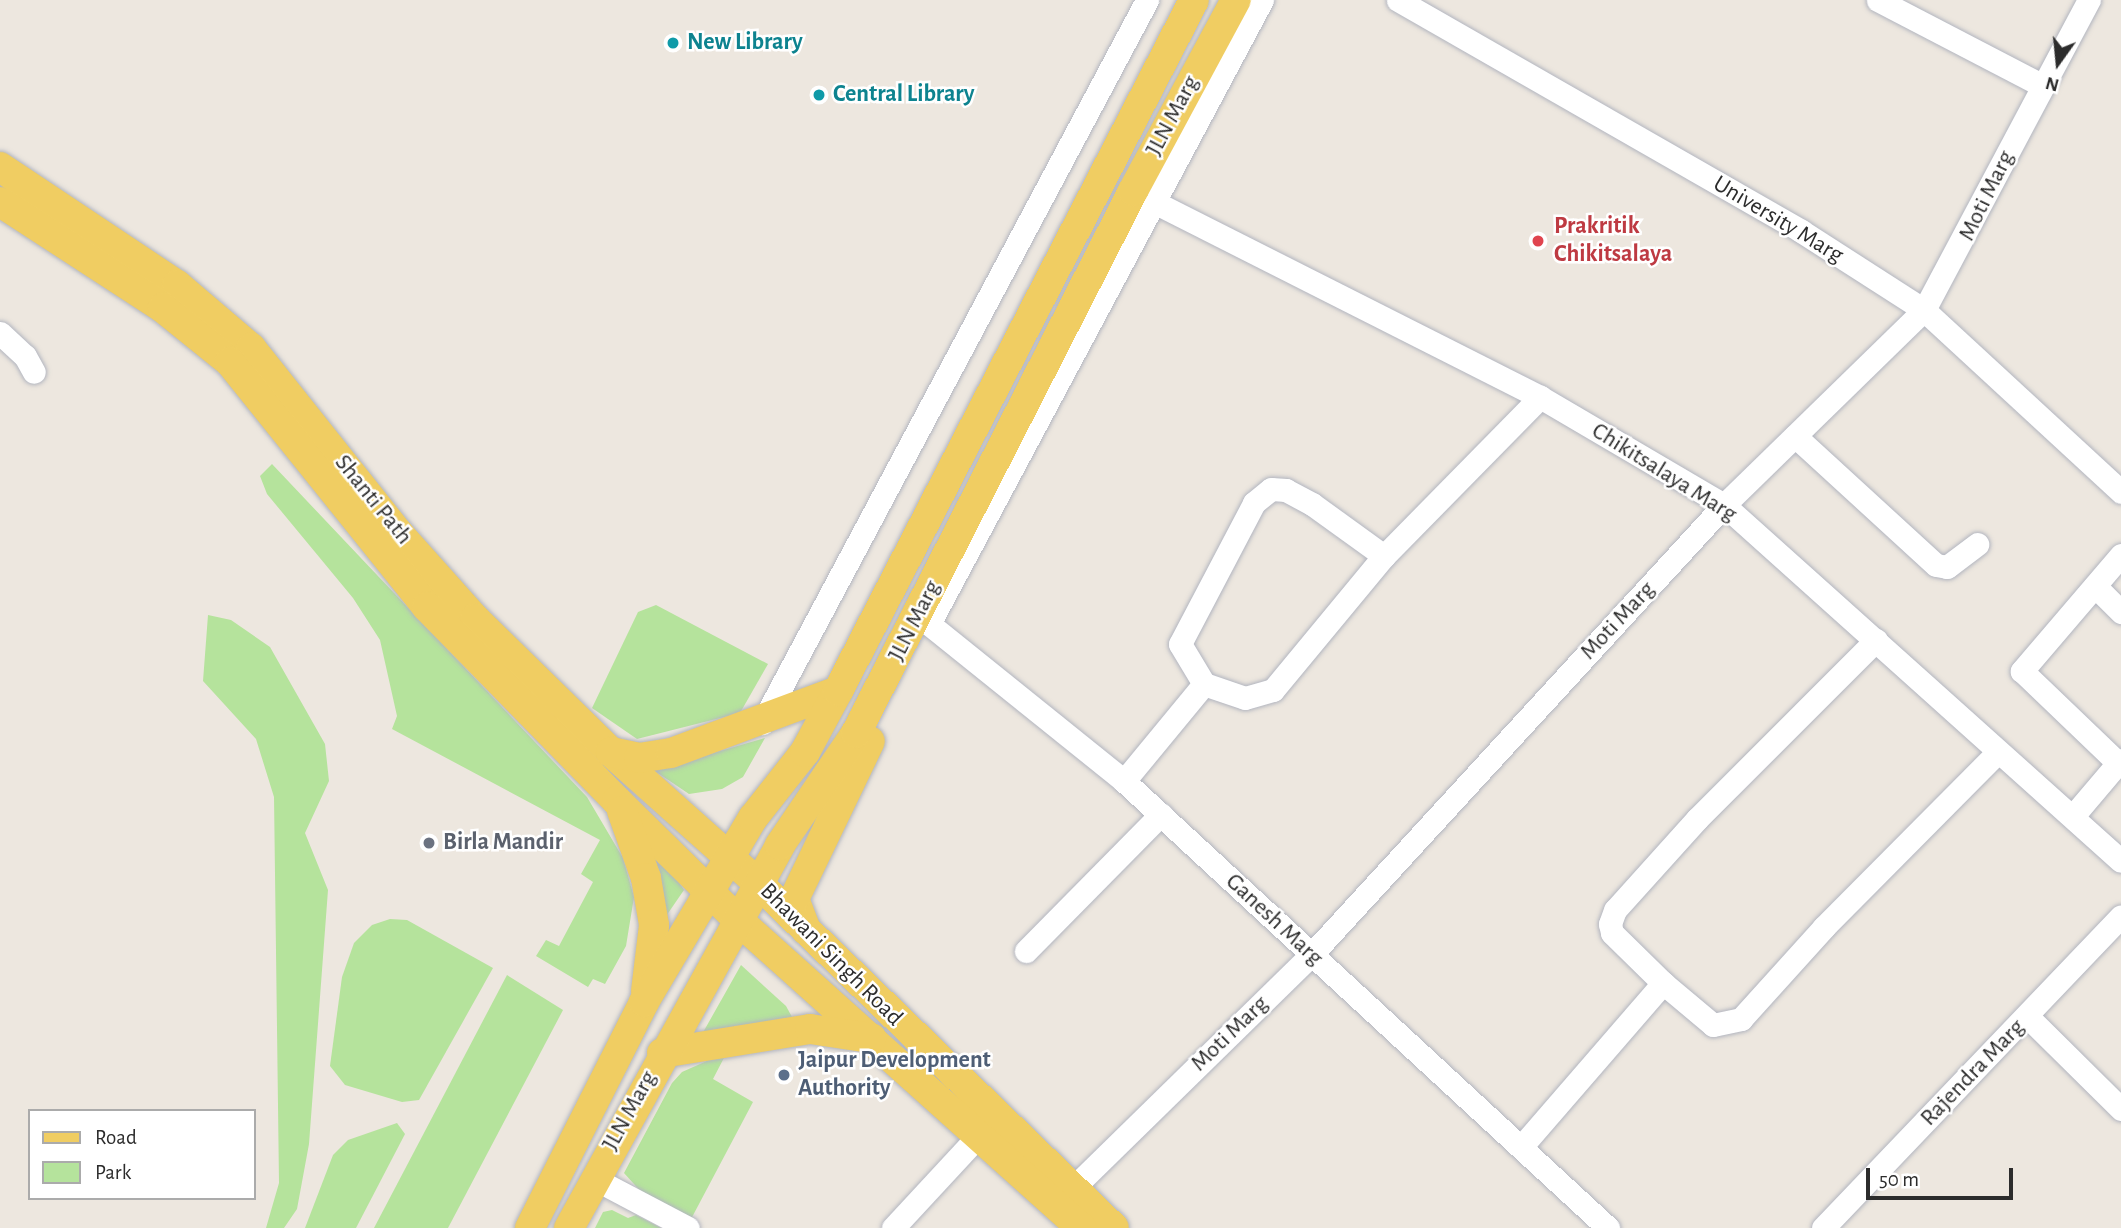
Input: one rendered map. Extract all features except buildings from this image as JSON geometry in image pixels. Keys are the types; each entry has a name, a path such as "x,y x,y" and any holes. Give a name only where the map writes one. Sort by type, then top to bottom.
{"main road":[{"name":"JLN Marg","path":"530,1228 645,1002 710,894 729,857 805,752 838,691 1194,0"},
{"name":"JLN Marg","path":"569,1228 593,1178 662,1053 759,884 856,733 925,617 1144,197 1236,0"},
{"name":"Shanti Path","path":"0,167 177,285 251,348 398,534 466,610 611,752 729,857"},
{"name":"Bhawani Singh Road","path":"0,202 163,308 230,362 427,607 617,801 710,894 1081,1228"},
{"path":"812,939 793,899 925,617"},
{"path":"611,752 639,758 671,753 762,723 838,691"},
{"path":"617,801 646,877 654,928 645,1002"},
{"name":"Bhawani Singh Road","path":"729,857 1114,1228"},
{"path":"662,1053 810,1029 871,1038"}],"street":[{"path":"762,723 1147,0"},
{"path":"1144,197 1262,0"},
{"name":"University Marg","path":"1398,0 1801,232 1924,310 2121,492"},
{"path":"1878,0 2041,85"},
{"name":"Moti Marg","path":"1072,1189 1311,955 1724,505 1924,310 1959,252 2041,85 2089,0"},
{"name":"Chikitsalaya Marg","path":"1144,197 1540,397 1724,505 1876,640 1997,753 2073,816 2121,862"},
{"path":"0,333 25,356 34,372"},
{"path":"1384,556 1312,504 1286,490 1271,489 1254,503 1180,644 1204,684 1245,698 1273,690 1384,556 1540,397"},
{"path":"1795,436 1936,565 1947,568 1977,544"},
{"path":"2073,816 2120,762 2022,671 2121,555"},
{"path":"2095,586 2121,612"},
{"name":"Ganesh Marg","path":"925,617 1161,814 1608,1228"},
{"path":"1876,640 1697,819 1615,910 1610,923 1612,933 1663,983 1713,1025 1741,1019 1824,927 1997,753"},
{"path":"1124,781 1204,684"},
{"path":"1026,951 1161,814"},
{"name":"Rajendra Marg","path":"1823,1228 2028,1017 2121,916"},
{"path":"1521,1147 1663,983"},
{"path":"2028,1017 2121,1109"},
{"path":"893,1228 979,1135"},
{"path":"593,1178 688,1228"}],"green space":[{"path":"272,464 587,797 623,858 634,897 626,946 605,984 593,979 588,987 536,956 546,940 559,946 593,882 581,874 600,840 392,729 397,716 380,640 353,598 267,494 260,476"},
{"path":"656,605 768,664 740,713 637,739 592,708 638,612"},
{"path":"208,615 231,620 270,647 325,744 329,781 305,833 328,890 309,1144 297,1209 284,1228 266,1228 279,1183 274,797 256,739 203,681"},
{"path":"765,738 743,777 722,789 689,794 649,767 686,761"},
{"path":"647,835 684,890 662,922"},
{"path":"390,919 407,920 493,968 419,1100 402,1102 345,1085 330,1066 342,977 354,943 372,925"},
{"path":"741,965 786,1006 792,1017 701,1036"},
{"path":"507,975 563,1010 448,1228 374,1228"},
{"path":"727,1052 713,1079 753,1102 690,1221 643,1194 624,1173 672,1083 682,1072"},
{"path":"397,1123 405,1134 356,1228 305,1228 333,1155 348,1140"},
{"path":"612,1210 628,1218 636,1215 661,1228 595,1228 603,1212"}],"place":[{"name":"New Library","path":"673,43"},
{"name":"Central Library","path":"819,95"},
{"name":"Prakritik Chikitsalaya","path":"1538,241"},
{"name":"Birla Mandir","path":"429,843"},
{"name":"Jaipur Development Authority","path":"784,1075"}]}
